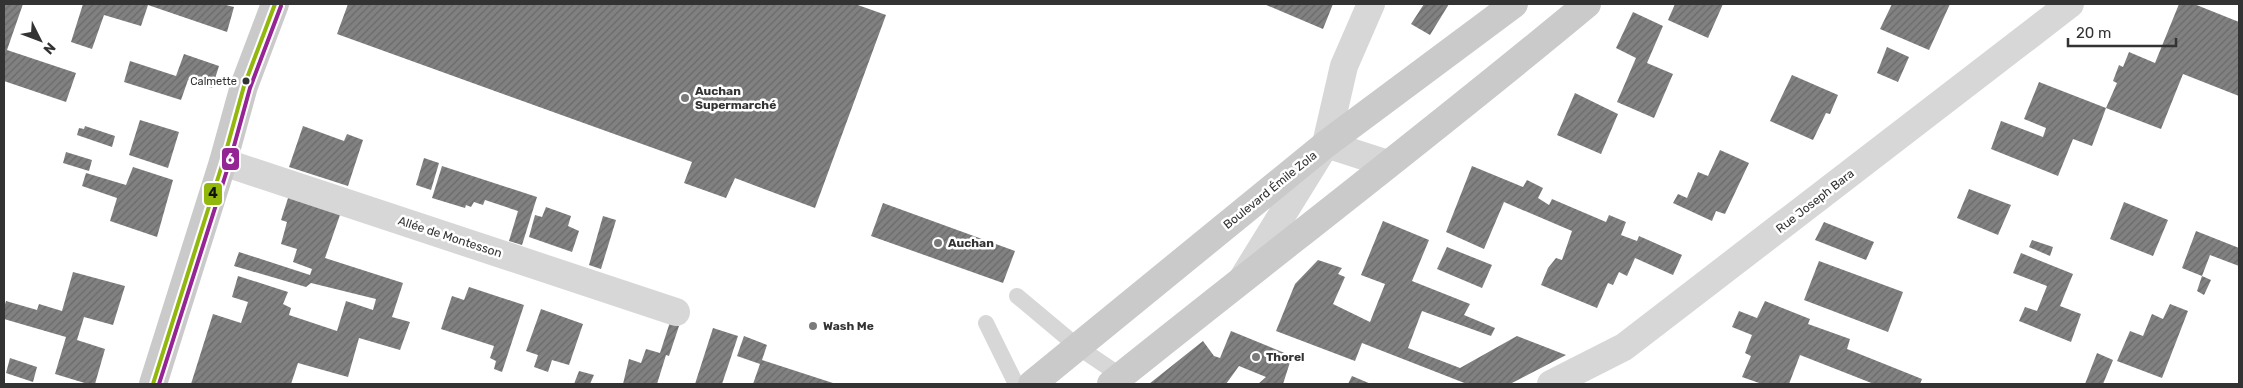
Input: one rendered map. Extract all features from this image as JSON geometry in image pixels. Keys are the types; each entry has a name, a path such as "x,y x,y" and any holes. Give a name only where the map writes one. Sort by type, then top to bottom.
{"main road":[{"path":"154,384 223,162 244,86 275,4"},
{"name":"Boulevard Émile Zola","path":"1032,384 1326,144 1514,4"},
{"path":"1116,380 1242,278 1506,71 1587,4"}],"street":[{"path":"1242,278 1326,144 1344,66 1371,4"},
{"name":"Rue Joseph Bara","path":"1551,384 1624,348 2070,4"},
{"path":"1326,144 1388,164"},
{"name":"Allée de Montesson","path":"223,162 676,312"}],"lane":[{"path":"1017,296 1116,380"},
{"path":"986,323 1016,384"}],"building":[{"path":"4,4 23,4 7,50 76,73 66,102 4,81"},
{"path":"83,4 222,4 234,7 227,32 148,5 141,26 104,15 92,49 71,42"},
{"name":"Auchan Supermarché","path":"348,4 855,4 886,15 815,208 735,178 726,198 684,183 692,162 337,34"},
{"path":"1264,4 1333,4 1323,29"},
{"path":"1424,4 1449,4 1430,35 1411,24"},
{"path":"1675,4 1723,4 1708,38 1668,20"},
{"path":"1892,4 1950,4 1929,50 1880,29"},
{"path":"2179,4 2194,4 2239,22 2239,96 2183,74 2161,129 2106,108 2117,83 2113,81 2119,65 2123,67 2129,52 2155,63"},
{"path":"1633,12 1663,26 1647,63 1673,74 1654,118 1617,102 1636,58 1616,48"},
{"path":"1887,47 1909,57 1898,82 1877,73"},
{"path":"184,54 219,66 212,88 188,80 181,100 124,82 130,61 176,76"},
{"path":"1792,75 1838,95 1830,114 1826,113 1813,140 1770,121"},
{"path":"2039,82 2106,108 2092,146 2073,139 2058,176 1991,149 2001,121 2043,137 2046,128 2024,119"},
{"path":"1575,93 1618,114 1601,154 1557,135"},
{"path":"140,120 179,132 168,168 129,155"},
{"path":"85,126 115,136 112,147 77,135 79,128 84,129"},
{"path":"303,126 344,141 347,134 363,140 348,186 289,167"},
{"path":"1720,150 1749,163 1725,214 1716,211 1712,221 1673,203 1678,194 1687,198 1698,172 1708,176"},
{"path":"66,152 92,160 89,171 63,163"},
{"path":"424,158 439,163 431,190 416,185"},
{"path":"442,166 537,197 522,245 509,241 518,211 485,200 483,205 474,202 471,207 466,205 465,208 432,198"},
{"path":"1472,166 1523,187 1527,180 1543,188 1538,198 1549,205 1552,199 1606,222 1609,215 1626,222 1621,235 1637,241 1639,236 1682,255 1673,275 1635,258 1627,276 1619,272 1613,285 1608,283 1597,308 1541,285 1548,268 1556,258 1562,260 1572,231 1504,202 1484,249 1446,232"},
{"path":"133,167 173,180 157,237 110,221 117,198 82,186 86,173 126,185"},
{"path":"1969,189 2011,205 1998,235 1957,218"},
{"path":"289,195 341,212 325,258 403,283 392,317 410,322 400,350 359,338 348,377 298,363 291,384 191,384 213,314 241,323 248,302 232,297 238,276 288,292 283,304 291,308 289,315 337,331 346,301 373,310 376,299 311,283 306,287 234,266 239,252 310,275 312,269 293,262 297,249 281,244 287,222 281,220"},
{"path":"2124,202 2168,220 2153,256 2110,239"},
{"path":"883,203 1015,251 1003,283 871,236"},
{"path":"546,207 571,216 568,226 579,231 572,252 529,237 535,215 542,217"},
{"path":"603,216 616,220 601,269 589,265"},
{"path":"1383,221 1429,240 1412,281 1470,304 1464,315 1495,328 1491,336 1422,311 1408,348 1460,368 1517,336 1566,355 1510,384 1467,384 1362,343 1355,361 1276,331 1295,284 1318,260 1342,268 1338,274 1345,277 1333,304 1370,322 1385,284 1361,275"},
{"path":"1824,222 1874,242 1866,260 1815,240"},
{"path":"2196,231 2239,248 2239,266 2210,255 2202,276 2182,268"},
{"path":"2032,240 2053,247 2050,256 2029,247"},
{"path":"1447,247 1492,265 1482,288 1437,269"},
{"path":"2021,253 2073,274 2060,306 2081,314 2071,342 2019,321 2025,307 2037,311 2047,286 2013,273"},
{"path":"1819,261 1903,292 1888,332 1804,300"},
{"path":"73,272 125,286 113,325 84,317 77,340 105,349 95,384 88,384 55,374 66,337 4,319 6,301 37,310 39,304 62,311"},
{"path":"2202,276 2211,280 2204,295 2197,291"},
{"path":"469,287 524,305 502,372 494,369 496,361 490,358 494,346 441,329 452,296 464,300"},
{"path":"1765,301 1810,319 1808,324 1850,339 1847,349 1922,379 1920,384 1874,384 1800,355 1789,384 1762,384 1742,377 1751,356 1745,353 1752,335 1732,327 1739,311 1757,318"},
{"path":"2170,304 2188,311 2162,378 2117,361 2130,331 2143,336 2152,314 2163,319"},
{"path":"541,309 583,324 569,365 552,360 548,372 534,367 538,355 526,351"},
{"path":"670,322 679,326 669,356 666,355 657,384 623,384 629,359 641,363 646,349 660,353"},
{"path":"713,328 738,336 722,384 695,384"},
{"path":"1231,331 1292,356 1283,384 1258,384 1266,377 1239,366 1226,384 1149,384 1203,341 1214,356 1220,358"},
{"path":"744,336 767,345 762,360 836,384 753,384 760,364 737,356"},
{"path":"2097,353 2113,360 2103,384 2085,384"},
{"path":"10,358 37,367 33,382 6,373"},
{"path":"579,371 594,375 590,384 574,384"},
{"path":"1352,376 1371,384 1348,384"}],"transit line":[{"name":"4","path":"153,384 223,162 244,86 275,4"},
{"name":"6","path":"159,384 229,164 250,88 281,6"}],"place":[{"name":"Calmette","path":"246,81"},
{"name":"Auchan Supermarché","path":"685,98"},
{"name":"Auchan","path":"938,243"},
{"name":"Wash Me","path":"813,326"},
{"name":"Thorel","path":"1256,357"}]}
